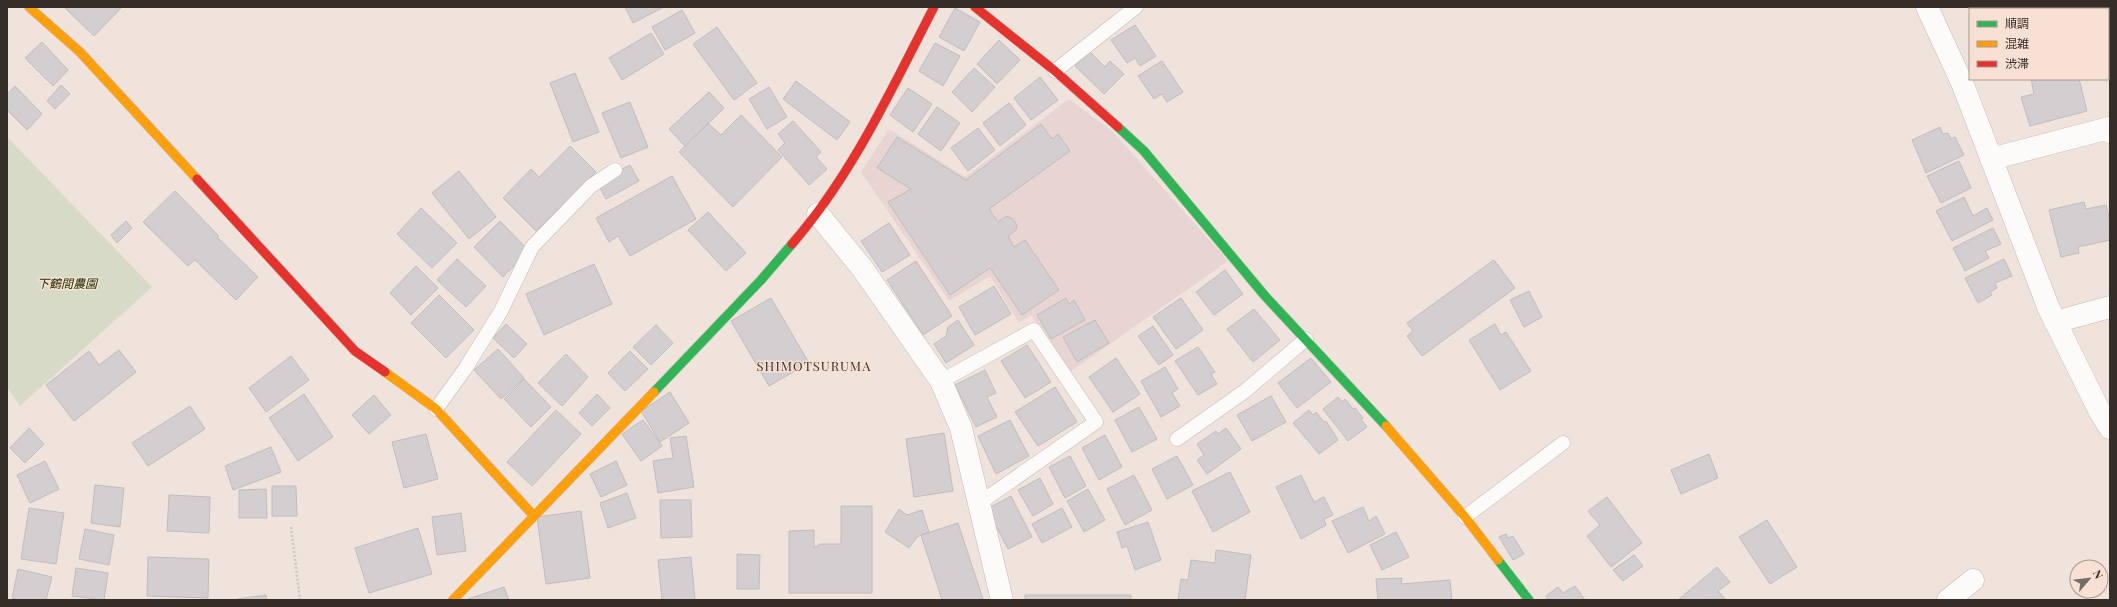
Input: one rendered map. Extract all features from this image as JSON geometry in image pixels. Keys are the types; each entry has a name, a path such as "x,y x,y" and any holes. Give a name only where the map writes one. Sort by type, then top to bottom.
{"street":[{"path":"29,7 80,52 355,351 436,410 533,515"},
{"path":"453,600 760,280 818,214 869,132 934,7"},
{"path":"975,7 1055,71 1144,151 1265,296 1409,450 1465,517 1529,600"},
{"path":"1928,7 1963,85 2055,322 2100,412 2110,428"},
{"path":"1992,159 2109,128 2110,132"},
{"path":"818,214 862,268 941,381 961,428 1002,600"},
{"path":"2055,322 2110,307"},
{"path":"1948,600 1973,580"}],"lane":[{"path":"1055,71 1136,7"},
{"path":"436,410 465,369 501,311 532,247 591,186 614,170"},
{"path":"941,381 1034,330 1096,422 978,504"},
{"path":"1177,439 1245,391 1306,339"},
{"path":"1465,517 1563,443"}],"path":[{"path":"290,527 300,600"}],"shaded area":[{"path":"1069,99 1113,132 1228,261 1070,372 1031,315 1019,323 990,276 949,301 861,172 889,129 965,177"}],"green space":[{"name":"下鶴間農園","path":"7,137 152,287 20,406 7,387"}],"building":[{"path":"64,7 122,7 94,36"},
{"path":"625,7 664,7 633,23"},
{"path":"955,8 980,22 964,51 939,37"},
{"path":"682,10 695,33 665,50 652,27"},
{"path":"1135,25 1156,56 1140,66 1135,58 1127,63 1111,40"},
{"path":"717,27 757,83 734,100 693,44"},
{"path":"651,33 664,54 622,80 609,58"},
{"path":"2109,34 2110,34 2109,68"},
{"path":"999,40 1020,60 997,84 977,64"},
{"path":"42,42 68,70 53,86 25,58"},
{"path":"935,43 960,56 943,86 919,71"},
{"path":"1089,51 1105,67 1110,61 1124,74 1104,94 1075,66"},
{"path":"1162,61 1183,92 1167,102 1162,94 1154,99 1138,76"},
{"path":"974,68 995,87 972,112 952,92"},
{"path":"575,73 599,132 573,142 550,83"},
{"path":"1040,77 1058,100 1031,120 1014,98"},
{"path":"2031,80 2079,80 2087,111 2030,126 2021,97 2034,94"},
{"path":"796,81 850,122 837,140 783,99"},
{"path":"61,85 70,94 55,109 47,101"},
{"path":"15,86 42,114 27,130 7,110 7,94"},
{"path":"769,87 787,117 767,129 749,99"},
{"path":"908,88 932,104 913,132 890,115"},
{"path":"709,92 724,108 685,146 669,129"},
{"path":"630,102 648,147 621,158 602,113"},
{"path":"1009,103 1026,125 1000,146 983,123"},
{"path":"937,107 960,123 941,151 918,134"},
{"path":"741,115 782,157 733,207 679,152 708,123 721,135"},
{"path":"793,121 821,152 816,157 827,169 809,185 778,150 785,143 778,134"},
{"path":"1041,124 1052,139 1058,134 1070,151 989,209 998,222 1007,216 1013,219 1017,225 1016,230 1008,236 1014,247 1025,240 1059,290 1022,315 990,268 950,295 888,202 911,189 877,168 897,137 966,180"},
{"path":"1940,127 1943,134 1948,133 1951,139 1955,137 1964,155 1926,173 1912,140"},
{"path":"978,128 995,150 968,171 951,148"},
{"path":"570,146 596,172 536,231 503,198 531,169 539,177"},
{"path":"1959,161 1971,188 1941,203 1927,176"},
{"path":"630,165 639,181 606,199 597,182"},
{"path":"459,171 496,217 469,239 432,193"},
{"path":"672,176 696,219 630,256 618,236 609,242 596,218"},
{"path":"175,191 219,236 217,237 258,277 236,300 195,260 188,266 143,222"},
{"path":"1964,197 1973,216 1987,208 1993,220 1952,241 1936,211"},
{"path":"2084,202 2086,209 2106,205 2110,221 2110,240 2078,247 2079,253 2061,257 2049,210"},
{"path":"421,208 457,243 432,268 397,234"},
{"path":"708,212 746,253 726,271 688,230"},
{"path":"126,221 132,228 117,243 111,235"},
{"path":"500,221 529,251 503,277 474,247"},
{"path":"889,223 910,255 882,272 861,241"},
{"path":"1993,228 2001,244 1985,251 1989,258 1965,271 1953,248"},
{"path":"457,259 486,286 466,307 437,280"},
{"path":"2004,259 2012,276 1995,283 1997,288 1990,292 1992,295 1978,303 1965,278"},
{"path":"1494,260 1515,288 1422,356 1407,336 1413,331 1407,323"},
{"path":"916,261 952,316 923,335 887,280"},
{"path":"594,264 612,304 544,335 526,294"},
{"path":"416,266 438,288 411,315 390,293"},
{"path":"1225,270 1243,294 1214,315 1196,292"},
{"path":"994,286 1011,314 975,335 959,307"},
{"path":"1529,291 1542,317 1524,327 1510,300"},
{"path":"439,295 474,330 446,358 411,323"},
{"path":"771,298 809,363 769,386 731,321"},
{"path":"1066,298 1069,304 1074,300 1085,320 1051,339 1037,315"},
{"path":"1181,298 1203,330 1176,349 1153,317"},
{"path":"1254,309 1280,340 1253,362 1227,329"},
{"path":"958,320 974,345 946,363 934,344 946,336 948,327"},
{"path":"1095,320 1109,343 1077,362 1063,337"},
{"path":"506,324 527,344 514,358 493,338"},
{"path":"1495,324 1501,335 1506,332 1531,371 1500,390 1469,340"},
{"path":"656,325 673,343 651,365 633,347"},
{"path":"1153,326 1173,355 1159,365 1138,336"},
{"path":"1027,345 1051,382 1025,398 1001,361"},
{"path":"1198,347 1215,372 1211,374 1217,384 1198,395 1175,361"},
{"path":"498,349 524,378 501,399 474,370"},
{"path":"119,350 136,372 74,421 46,385 89,351 99,365"},
{"path":"630,351 648,369 625,391 608,373"},
{"path":"566,354 588,377 562,406 538,383"},
{"path":"291,356 309,380 266,412 249,388"},
{"path":"1116,358 1140,394 1113,412 1089,377"},
{"path":"1311,358 1331,382 1297,408 1278,383"},
{"path":"1165,367 1178,389 1172,393 1180,406 1161,417 1141,381"},
{"path":"985,370 996,393 987,397 997,417 976,427 955,385"},
{"path":"524,379 551,407 531,427 504,399"},
{"path":"1055,387 1077,422 1038,446 1015,412"},
{"path":"670,392 689,423 660,442 641,411"},
{"path":"304,394 333,437 298,461 269,418"},
{"path":"597,394 610,408 592,426 579,413"},
{"path":"374,395 391,415 369,434 352,415"},
{"path":"1271,396 1286,422 1252,441 1237,415"},
{"path":"1338,397 1342,402 1345,399 1353,409 1355,408 1363,418 1361,419 1367,427 1348,441 1323,409"},
{"path":"190,406 205,429 148,466 132,443"},
{"path":"1139,407 1157,439 1132,452 1115,420"},
{"path":"556,410 581,434 532,486 507,462"},
{"path":"1309,410 1313,415 1316,412 1324,422 1326,421 1338,440 1319,454 1293,423"},
{"path":"643,420 662,446 641,461 622,434"},
{"path":"1010,420 1029,456 996,474 978,436"},
{"path":"29,428 44,444 25,463 10,448"},
{"path":"1226,428 1241,449 1207,474 1197,460 1204,455 1197,444 1216,431 1218,434"},
{"path":"944,433 953,491 914,497 906,439"},
{"path":"426,434 438,479 404,488 392,442"},
{"path":"1105,435 1122,467 1099,480 1082,448"},
{"path":"686,436 694,487 658,493 653,461 673,458 670,438"},
{"path":"271,447 281,472 233,490 225,466"},
{"path":"1709,454 1718,478 1681,494 1671,470"},
{"path":"1070,456 1086,486 1065,498 1049,467"},
{"path":"1177,456 1193,485 1167,499 1152,469"},
{"path":"45,461 59,489 30,503 17,475"},
{"path":"616,461 627,485 601,497 590,474"},
{"path":"1230,472 1250,512 1213,532 1192,491"},
{"path":"1134,475 1152,510 1125,525 1107,489"},
{"path":"1301,475 1314,502 1324,497 1333,515 1324,519 1326,525 1301,539 1276,487"},
{"path":"1040,478 1053,504 1033,516 1018,490"},
{"path":"95,485 124,488 120,527 91,523"},
{"path":"272,486 296,486 297,516 272,516"},
{"path":"266,489 267,518 239,518 239,490"},
{"path":"1088,489 1105,520 1084,532 1067,501"},
{"path":"627,493 636,518 608,528 600,503"},
{"path":"169,495 210,497 209,533 167,531"},
{"path":"1011,496 1032,537 1008,549 987,509"},
{"path":"1607,497 1642,543 1611,567 1587,536 1600,525 1588,511"},
{"path":"660,500 691,500 692,537 661,538"},
{"path":"841,506 872,506 872,593 789,593 789,531 814,530 814,548 820,544 841,544"},
{"path":"1363,507 1369,521 1376,516 1385,534 1348,553 1332,521"},
{"path":"29,508 64,513 56,564 21,559"},
{"path":"1062,508 1072,527 1042,543 1032,524"},
{"path":"899,509 907,515 922,510 929,532 917,537 909,548 885,532"},
{"path":"581,511 590,578 546,584 537,517"},
{"path":"461,513 466,551 437,555 432,517"},
{"path":"1767,520 1797,567 1770,584 1739,537"},
{"path":"1148,522 1161,560 1135,570 1127,546 1122,548 1117,532"},
{"path":"958,523 983,599 942,600 921,535"},
{"path":"418,528 432,574 369,593 355,548"},
{"path":"85,529 114,535 109,565 79,559"},
{"path":"1396,532 1409,557 1382,570 1370,545"},
{"path":"1506,534 1508,538 1513,536 1524,554 1513,560 1499,537"},
{"path":"1216,550 1251,555 1245,600 1178,600 1181,579 1188,580 1191,560 1215,563"},
{"path":"737,554 760,555 759,589 737,589"},
{"path":"1634,555 1643,566 1623,581 1613,570"},
{"path":"148,557 209,559 208,598 147,596"},
{"path":"691,557 695,600 662,600 658,560"},
{"path":"1717,567 1730,582 1718,591 1725,599 1678,600"},
{"path":"76,568 108,573 104,600 72,596"},
{"path":"18,569 52,577 46,600 21,600 12,598"},
{"path":"1402,578 1401,584 1450,580 1452,600 1378,600 1376,579"},
{"path":"1575,586 1585,600 1548,600 1546,596 1558,587 1563,593"},
{"path":"504,587 509,600 468,600 468,599"},
{"path":"266,595 267,600 237,600 237,599"},
{"path":"1025,595 1131,595 1131,600 1025,600"}],"traffic: fast":[{"path":"1118,127 1144,151 1265,296 1386,426"},
{"path":"654,392 761,280 792,244"},
{"path":"1498,560 1529,600"}],"traffic: slow":[{"path":"29,7 80,52 197,179"},
{"path":"385,372 436,409 533,515"},
{"path":"453,600 654,392"},
{"path":"1386,426 1465,517 1498,560"}],"traffic: jam":[{"path":"792,244 814,217 853,160 887,99 934,7"},
{"path":"975,7 1055,71 1118,127"},
{"path":"197,179 355,351 385,372"}],"district":[{"name":"SHIMOTSURUMA","path":"814,366"}]}
